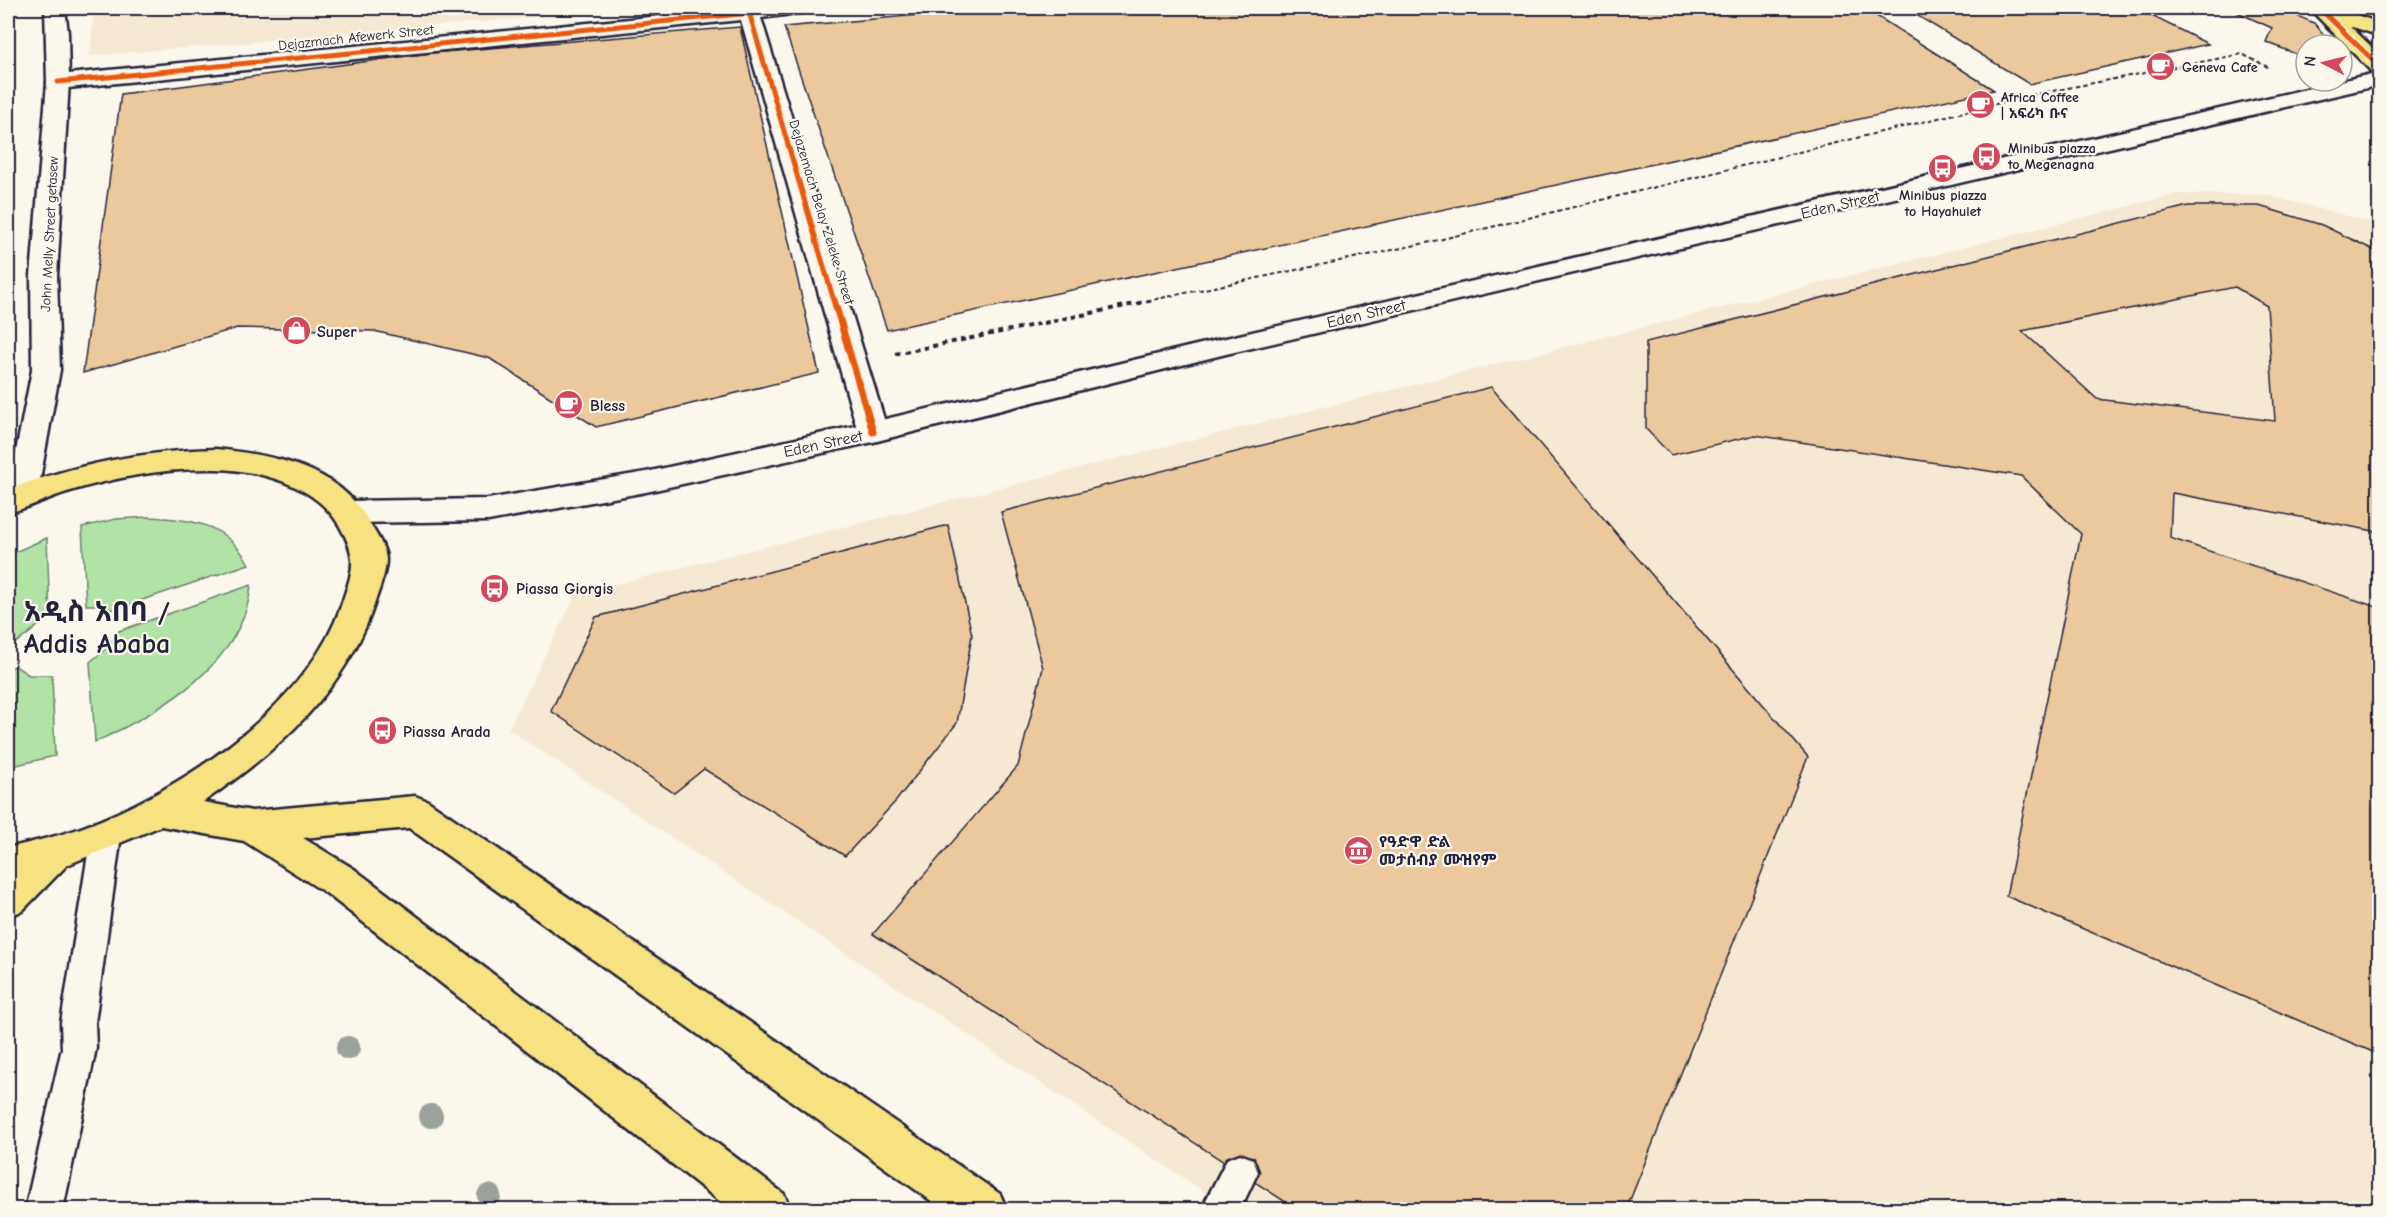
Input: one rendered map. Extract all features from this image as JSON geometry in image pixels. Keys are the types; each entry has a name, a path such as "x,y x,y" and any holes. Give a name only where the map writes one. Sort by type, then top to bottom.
{"main road":[{"name":"John Melly Street getasew","path":"15,499 41,405 46,370 44,276 58,82 58,33 55,8"},
{"name":"Dejazmach Afewerk Street","path":"58,82 754,10 800,8"},
{"path":"2319,8 2379,30"},
{"path":"2319,8 2379,67"},
{"name":"Dejazemach Belay Zeleke Street","path":"754,10 873,432"},
{"name":"Eden Street","path":"348,512 488,510 546,502 873,432 1260,338 2113,142 2379,78"},
{"path":"8,864 53,854 106,835 157,810 241,757 306,697 340,651 360,608 370,558 348,512 314,482 264,465 203,458 116,468 15,499"},
{"path":"157,810 252,827 415,812 984,1209"},
{"path":"252,827 340,881 768,1209"},
{"path":"8,899 53,854"}],"lane":[{"path":"44,1209 80,1048 78,1023 106,835"},
{"path":"1222,1207 1240,1172"}],"path":[{"path":"853,363 1426,243 2037,94 2242,54 2272,69"}],"shaded area":[{"path":"94,8 640,8 90,56"},
{"path":"2177,194 2266,195 2379,224 2379,1209 1230,1209 508,729 576,594"}],"green space":[{"path":"148,517 179,519 219,532 240,550 249,564 113,610 102,605 86,605 82,527 116,519"},
{"path":"47,538 50,617 19,641 8,646 8,555"},
{"path":"251,585 245,613 233,639 216,661 195,682 171,700 146,716 95,742 90,662 109,646 119,631"},
{"path":"15,666 29,675 52,675 55,756 8,767 8,669"}],"building":[{"path":"998,8 1864,8 1994,90 887,330 784,27"},
{"path":"1905,8 2136,8 2208,44 2029,84"},
{"path":"2228,8 2279,8 2314,23 2323,33 2294,33 2294,53 2266,42 2272,28"},
{"path":"740,27 819,373 596,427 489,358 374,331 237,328 83,373 121,94 431,53"},
{"path":"2188,206 2259,206 2322,225 2380,253 2380,532 2172,493 2170,538 2380,608 2380,1055 2006,896 2081,534 2021,476 1755,435 1671,455 1646,429 1646,342","holes":["2235,287 2267,306 2275,421 2097,399 2022,331"]},
{"name":"የዓድዋ ድል መታሰብያ ሙዝየም","path":"1491,387 1808,757 1626,1210 1298,1210 873,934 1018,766 1043,668 1001,512"},
{"path":"948,525 972,635 957,723 896,801 845,856 704,769 674,793 551,711 596,617"}],"cycle path":[{"path":"58,82 800,8"},
{"path":"2319,8 2380,67"},
{"path":"758,9 749,12 873,432"}],"place":[{"name":"Geneva Cafe","path":"2161,67"},
{"name":"Africa Coffee | አፍሪካ ቡና","path":"1980,105"},
{"name":"Minibus piazza to Megenagna","path":"1987,156"},
{"name":"Minibus piazza to Hayahulet","path":"1943,168"},
{"name":"Super","path":"296,331"},
{"name":"Bless","path":"569,405"},
{"name":"Piassa Giorgis","path":"495,588"},
{"name":"Piassa Arada","path":"382,731"},
{"name":"የዓድዋ ድል መታሰብያ ሙዝየም","path":"1358,850"}],"district":[{"name":"አዲስ አበባ / Addis Ababa","path":"97,627"}]}
